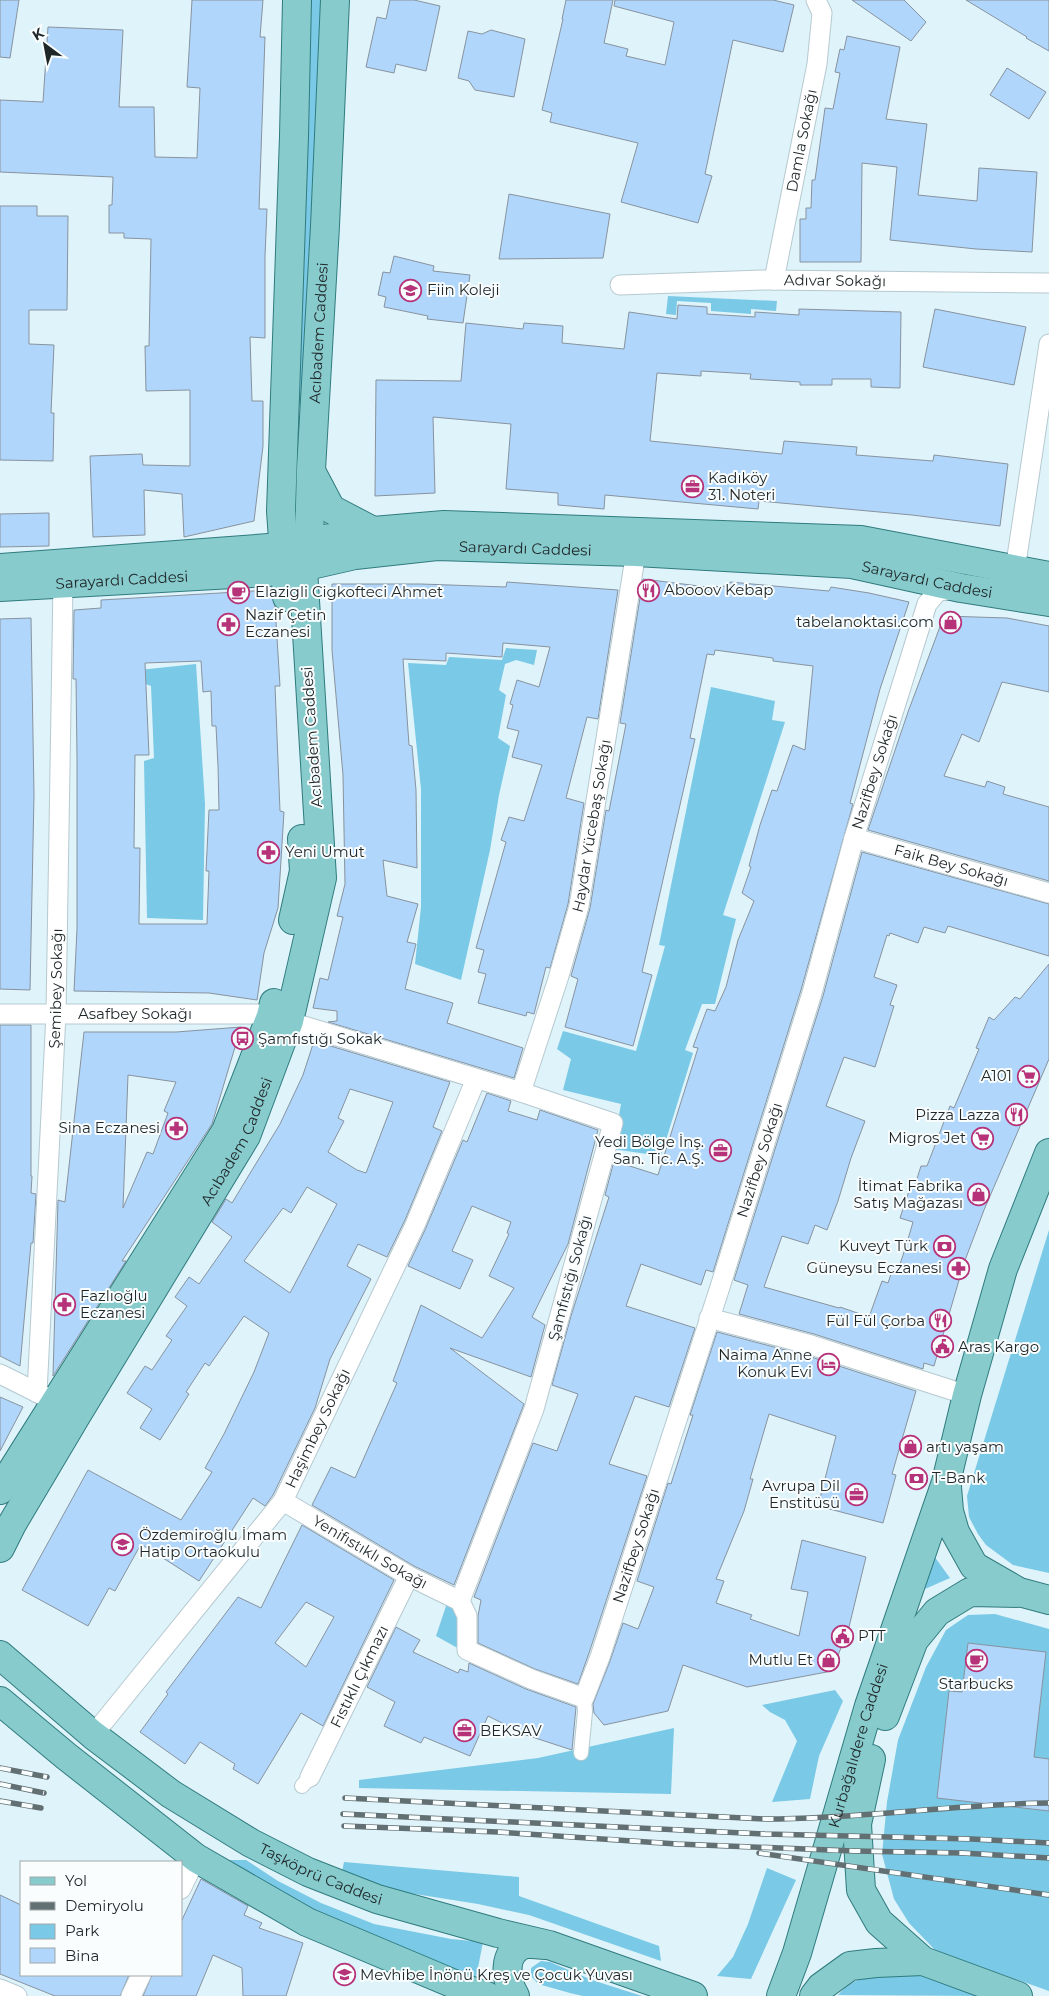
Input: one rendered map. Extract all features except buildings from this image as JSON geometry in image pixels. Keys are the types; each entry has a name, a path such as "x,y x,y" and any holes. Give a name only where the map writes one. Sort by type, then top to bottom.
{"main road":[{"name":"Acıbadem Caddesi","path":"0,1490 56,1404 246,1136 322,878 295,556 281,511 297,0"},
{"name":"Acıbadem Caddesi","path":"295,556 311,470 325,226 335,0"},
{"path":"311,470 331,509 373,530"},
{"path":"236,551 264,530 281,511"},
{"name":"Sarayardı Caddesi","path":"0,588 63,584 295,556 373,530 444,525 861,540 1049,576"},
{"name":"Sarayardı Caddesi","path":"0,568 236,551 295,556 355,555 437,546 636,552 852,564 961,588 1049,602"},
{"name":"Kurbağalıdere Caddesi","path":"781,1996 796,1953 869,1706 946,1482 1003,1269 1049,1153"},
{"name":"Acıbadem Caddesi","path":"0,1548 12,1524 56,1404"},
{"path":"946,1482 949,1511 955,1532 974,1566 1023,1594"},
{"path":"1018,1996 923,1961 879,1922 862,1890 857,1824 878,1736 914,1640 937,1612 970,1592 1023,1594 1049,1600"},
{"name":"Taşköprü Caddesi","path":"0,1655 93,1735 171,1794 252,1843 308,1872 377,1899 498,1933 549,1945 692,1996"},
{"path":"0,1701 66,1756 196,1858 307,1922 486,1996"},
{"path":"515,1996 511,1990 507,1970 514,1951 524,1944 549,1945"},
{"path":"814,1996 821,1987 850,1966 923,1961"}],"street":[{"name":"Damla Sokağı","path":"774,280 817,64 822,13 816,0"},
{"name":"Adıvar Sokağı","path":"620,285 774,280 1049,283"},
{"path":"1015,570 1049,344"},
{"name":"Haydar Yücebaş Sokağı","path":"520,1092 558,979 579,906 636,552"},
{"name":"Şemibey Sokağı","path":"56,1404 56,1014 63,584"},
{"name":"Nazifbey Sokağı","path":"581,1753 585,1712 584,1698 600,1657 812,993 854,838 927,604 938,592 961,588"},
{"name":"Faik Bey Sokağı","path":"854,838 1049,893"},
{"name":"Asafbey Sokağı","path":"0,1014 258,1014 280,1018"},
{"name":"Şamfıstığı Sokağı","path":"280,1018 520,1092 613,1123 534,1409 460,1601"},
{"name":"Haşimbey Sokağı","path":"93,1735 283,1501 415,1225 476,1079"},
{"path":"709,1318 811,1345 968,1395"},
{"path":"0,1374 56,1404"},
{"name":"Yenifıstıklı Sokağı","path":"283,1501 409,1576 460,1601"},
{"name":"Fıstıklı Çıkmazı","path":"306,1781 409,1576"},
{"path":"460,1601 466,1616 467,1650 531,1679 584,1698"},
{"path":"182,1887 196,1858"},
{"path":"131,1996 141,1976"},
{"path":"0,1989 17,1996"}],"green space":[{"path":"310,0 323,0 298,513 294,513 301,412 295,388"},
{"path":"668,296 777,301 776,311 751,309 751,314 711,311 711,303 677,301 676,315 666,314"},
{"path":"506,648 537,650 534,665 516,660 505,664 499,690 506,695 498,738 510,746 499,795 490,850 461,980 415,964 421,907 421,789 408,663 446,665 449,657 502,660"},
{"path":"196,664 205,804 203,920 147,918 144,761 154,758 151,686 140,682 139,670"},
{"path":"711,687 775,701 772,720 785,722 723,915 736,919 715,1004 702,1004 685,1050 693,1053 661,1156 613,1149 621,1104 563,1090 571,1059 557,1049 563,1031 636,1051 665,946 659,945"},
{"path":"1049,1230 1049,1573 1013,1565 986,1545 969,1517 967,1496"},
{"path":"934,1556 950,1578 925,1589"},
{"path":"448,1600 457,1605 463,1651 436,1636"},
{"path":"995,1614 1049,1629 1049,1991 936,1951 909,1923 894,1899 882,1854 887,1802 898,1740 926,1667 946,1630 968,1615"},
{"path":"835,1690 843,1701 819,1756 810,1799 772,1802 797,1741 785,1720 762,1705"},
{"path":"674,1728 671,1794 359,1788 359,1780 538,1758"},
{"path":"222,1860 246,1860 278,1881 321,1903 374,1924 451,1939 483,1942 476,1978 355,1932 289,1900"},
{"path":"344,1862 519,1877 519,1896 659,1946 661,1961 529,1915 478,1904 396,1891 342,1872"},
{"path":"767,1868 796,1880 751,1979 717,1976 733,1957 748,1924"},
{"path":"541,1961 550,1962 592,1980 642,1996 583,1996 538,1984 531,1976 531,1968"},
{"path":"898,1971 938,1979 986,1996 838,1995 851,1984 865,1977 873,1974"}],"railway":[{"path":"0,1768 47,1777"},
{"path":"0,1784 44,1793"},
{"path":"345,1798 766,1819 837,1817 978,1806 1049,1803"},
{"path":"0,1801 41,1808"},
{"path":"343,1814 765,1834 972,1839 1049,1843"},
{"path":"344,1826 498,1832 677,1844 962,1853 1049,1858"},
{"path":"759,1853 1049,1895"}],"place":[{"name":"Fiin Koleji","path":"411,290"},
{"name":"Kadıköy 31. Noteri","path":"692,487"},
{"name":"Abooov Kebap","path":"648,590"},
{"name":"Elazigli Cigkofteci Ahmet","path":"239,592"},
{"name":"tabelanoktasi.com","path":"950,622"},
{"name":"Nazif Çetin Eczanesi","path":"229,624"},
{"name":"Yeni Umut","path":"269,852"},
{"name":"Şamfıstığı Sokak","path":"242,1039"},
{"name":"A101","path":"1028,1076"},
{"name":"Pizza Lazza","path":"1016,1115"},
{"name":"Sina Eczanesi","path":"176,1128"},
{"name":"Migros Jet","path":"982,1138"},
{"name":"Yedi Bölge İnş. San. Tic. A.Ş.","path":"720,1151"},
{"name":"İtimat Fabrika Satış Mağazası","path":"979,1195"},
{"name":"Kuveyt Türk","path":"944,1246"},
{"name":"Güneysu Eczanesi","path":"958,1268"},
{"name":"Fazlıoğlu Eczanesi","path":"64,1305"},
{"name":"Fül Fül Çorba","path":"941,1321"},
{"name":"Aras Kargo","path":"942,1347"},
{"name":"Naima Anne Konuk Evi","path":"828,1364"},
{"name":"artı yaşam","path":"910,1447"},
{"name":"T-Bank","path":"916,1478"},
{"name":"Avrupa Dil Enstitüsü","path":"856,1495"},
{"name":"Özdemiroğlu İmam Hatip Ortaokulu","path":"123,1544"},
{"name":"PTT","path":"842,1636"},
{"name":"Mutlu Et","path":"829,1660"},
{"name":"Starbucks","path":"976,1661"},
{"name":"BEKSAV","path":"464,1731"},
{"name":"Mevhibe İnönü Kreş ve Çocuk Yuvası","path":"344,1975"}]}
